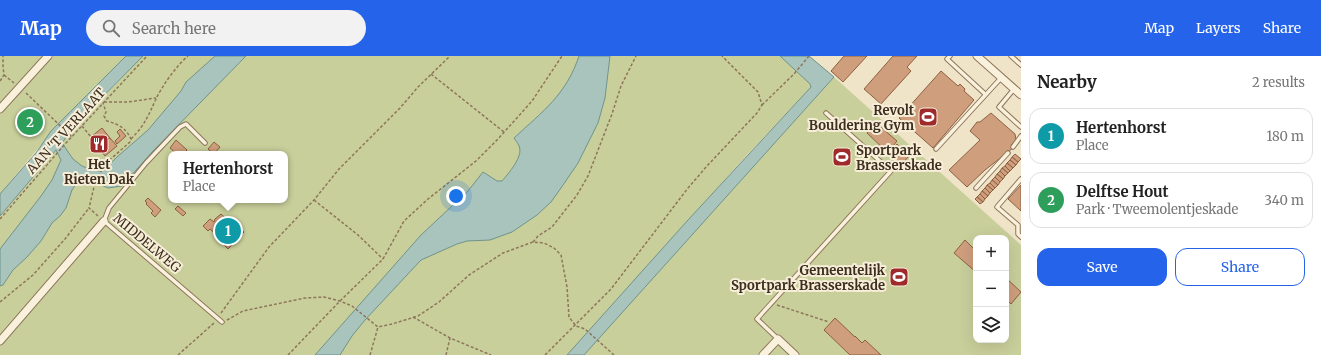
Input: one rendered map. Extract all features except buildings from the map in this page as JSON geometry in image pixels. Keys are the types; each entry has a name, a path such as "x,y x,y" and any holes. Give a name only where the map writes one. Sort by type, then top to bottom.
{"street":[{"path":"0,109 48,56"},
{"path":"978,56 1021,95"},
{"name":"MIDDELWEG","path":"0,341 104,221"},
{"path":"763,355 778,339 795,355"}],"lane":[{"path":"950,56 948,59 985,94"},
{"path":"1011,56 1021,65"},
{"path":"936,149 1001,78"},
{"path":"1014,89 999,107 1021,127"},
{"path":"778,339 758,319 891,171 826,113"},
{"path":"104,221 109,208 146,163 180,127 186,124 205,142"},
{"path":"1012,147 1021,136"},
{"path":"976,188 1008,153"},
{"path":"1021,179 997,207 1018,225 1018,234 1021,237"},
{"name":"MIDDELWEG","path":"104,221 216,319 222,322"}],"path":[{"path":"0,81 4,75 3,56"},
{"name":"AAN 'T VERLAAT","path":"0,219 66,144 71,136 147,56"},
{"path":"0,302 33,275 65,239 89,208 94,187 104,165 130,142 147,118 156,98 180,62 188,56"},
{"path":"178,355 210,327 268,247 314,200 339,169 450,56"},
{"path":"288,355 383,259 404,221 428,199 476,161 504,132 532,101 562,56"},
{"path":"533,242 538,236 552,227 577,195 588,176 621,86 636,56"},
{"path":"722,56 758,92 762,105"},
{"path":"546,355 611,289 688,188 757,113 762,105 794,74 809,56"},
{"path":"431,74 504,132"},
{"path":"4,75 19,87 71,136"},
{"path":"131,139 122,127 107,121 104,116 106,112 104,102 128,102 156,98"},
{"path":"82,126 91,137 90,142 92,144"},
{"path":"314,200 358,235 383,259"},
{"path":"89,208 104,221"},
{"path":"222,322 243,311 305,298 324,297 352,306 378,327 392,324 418,316 440,302 469,275 503,253 533,242 544,243 554,248 561,255 567,287 569,317 576,326 585,329 614,355"},
{"path":"771,303 829,322"},
{"path":"413,317 450,338 491,355"},
{"path":"370,355 378,327"},
{"path":"446,355 450,338"}],"green space":[{"path":"0,56 126,56 61,121 0,194"},
{"path":"142,56 794,56 811,87 746,156 568,355 0,355 0,213 47,158"},
{"name":"Sportpark Brasserskade","path":"834,77 1021,245 1021,355 582,355"}],"water":[{"path":"126,56 143,56 75,125 62,143 73,159 82,166 92,170 100,171 105,169 148,130 181,91 186,82 215,56 246,56 152,152 122,186 108,188 88,179 76,184 72,190 66,208 52,223 41,241 13,270 3,285 0,286 0,249 52,180 61,160 56,150 0,216 0,194 36,153 51,131"},
{"path":"579,56 610,56 605,98 598,123 578,163 551,202 537,215 512,232 490,240 467,241 457,244 421,260 365,320 352,336 340,355 315,355 421,235 468,191 483,172 497,181 502,181 515,165 519,155 519,146 514,138 552,102 560,92 574,70"},
{"path":"780,56 809,56 834,77 584,355 567,355 688,220 811,87 810,84"}],"place":[{"name":"Revolt Bouldering Gym","path":"928,117"},
{"name":"Delftse Hout","path":"30,122"},
{"name":"Het Rieten Dak","path":"99,144"},
{"name":"Sportpark Brasserskade","path":"842,157"},
{"name":"Hertenhorst","path":"228,231"},
{"name":"Gemeentelijk Sportpark Brasserskade","path":"899,277"}]}
